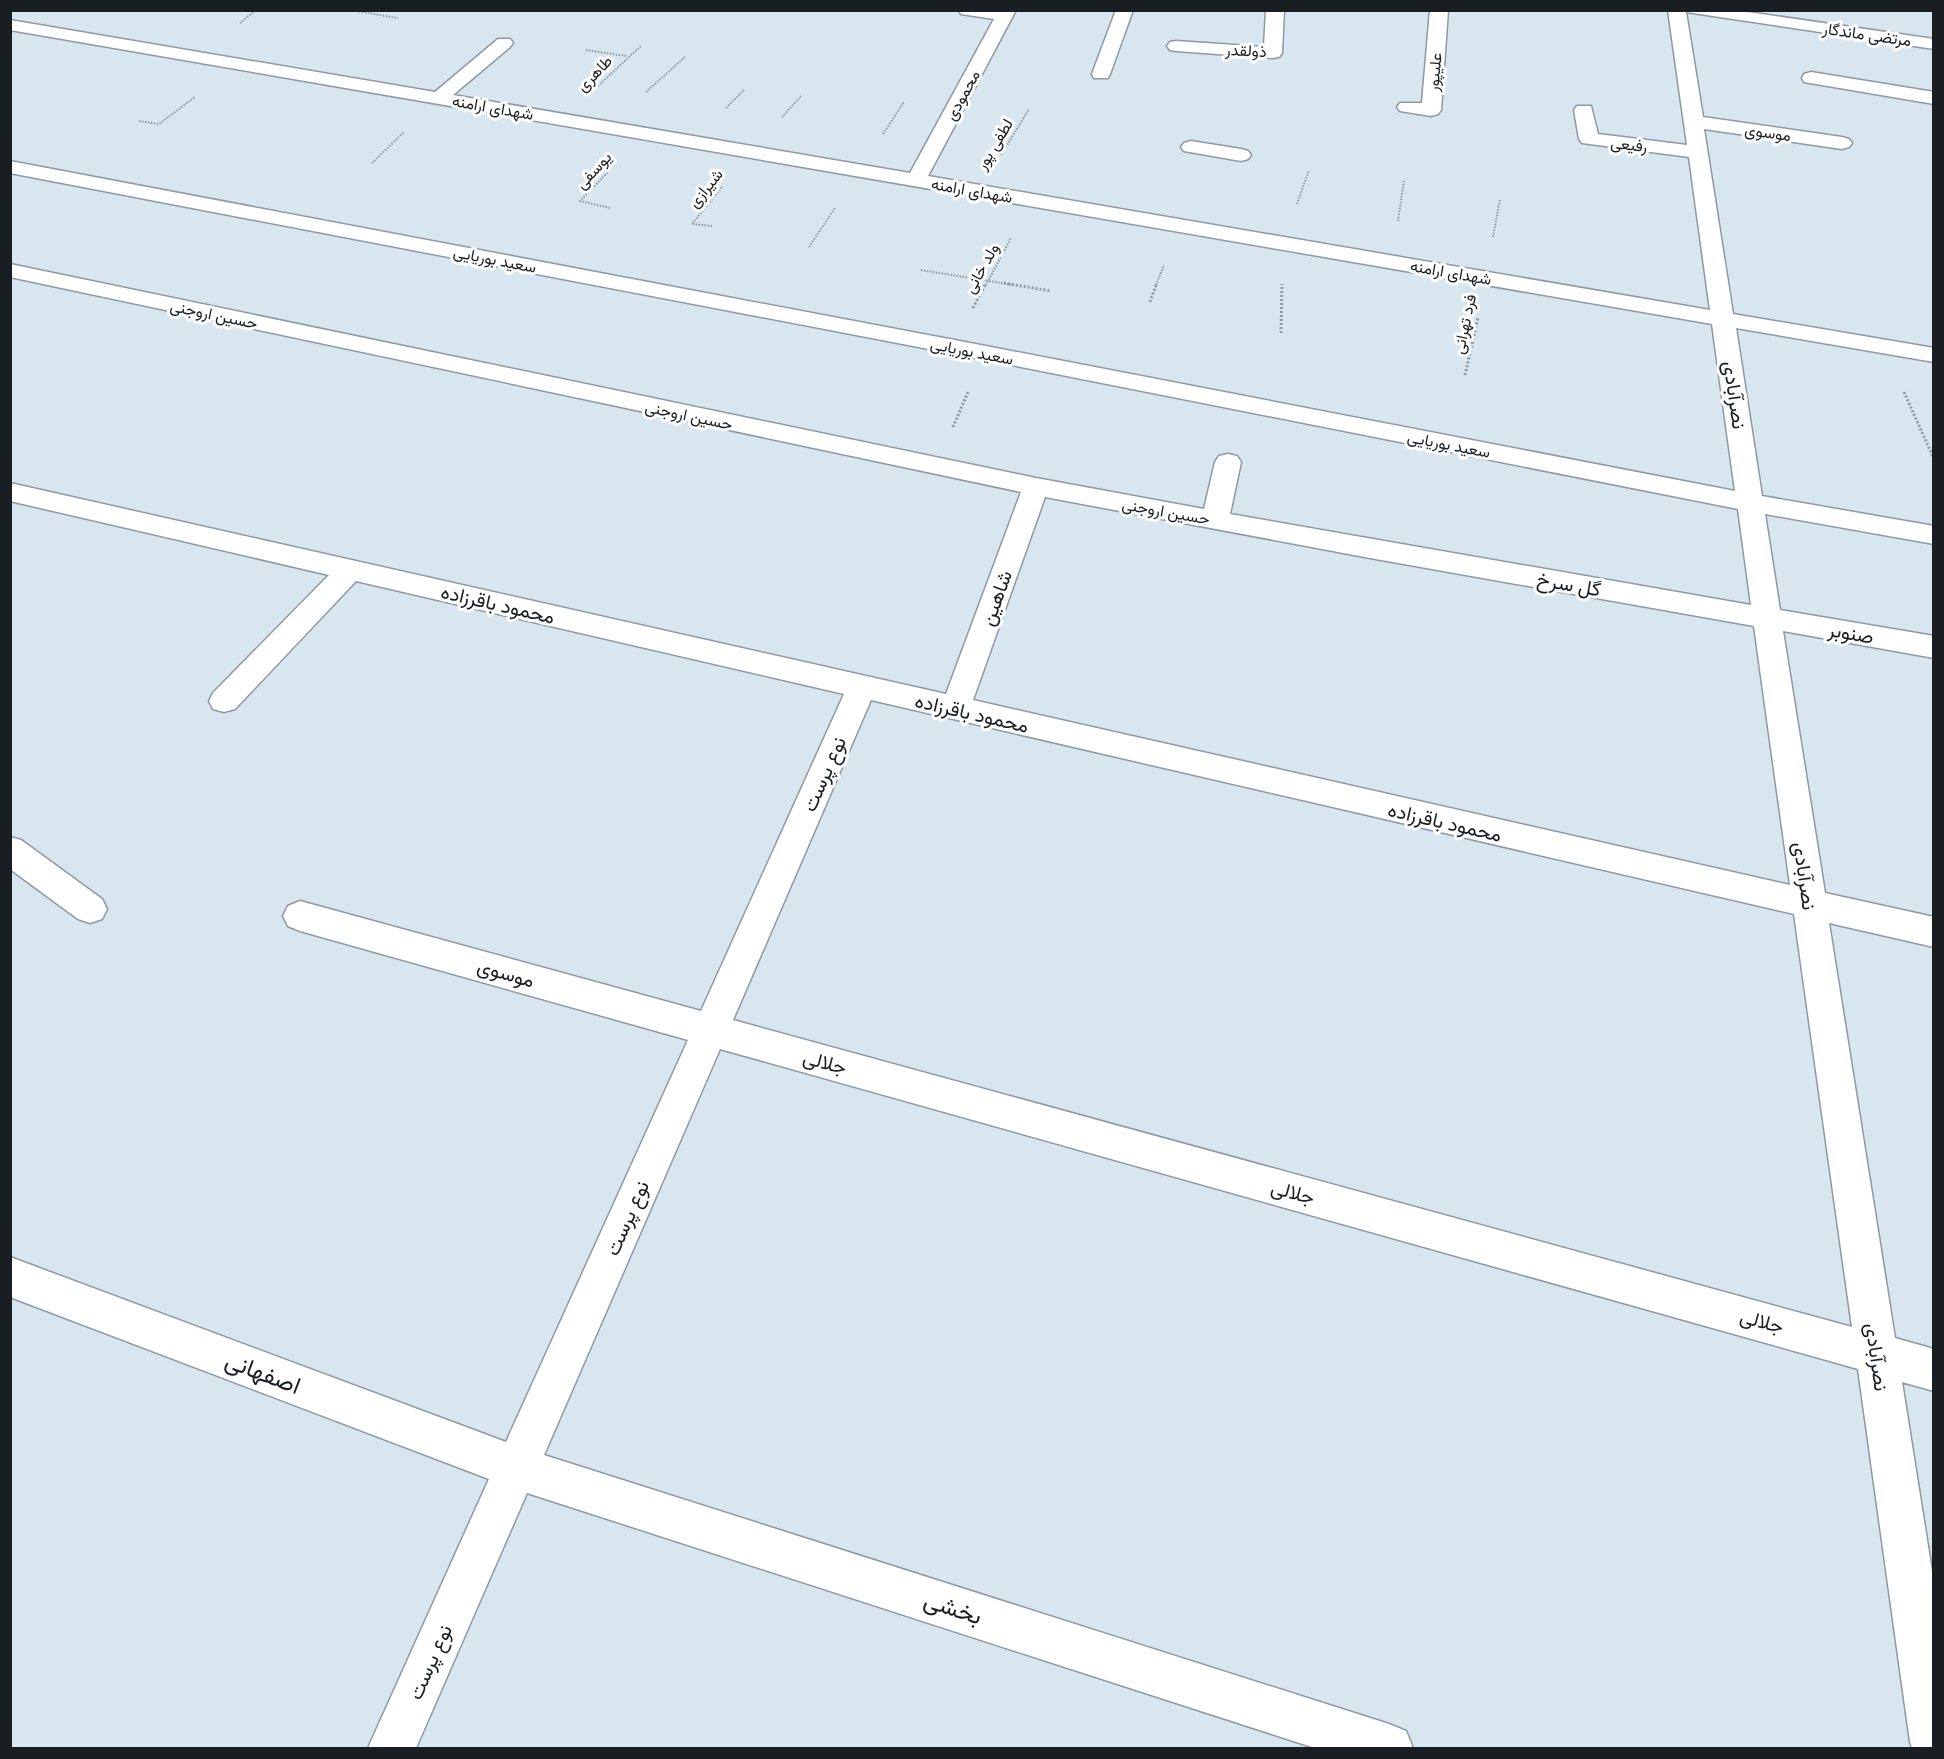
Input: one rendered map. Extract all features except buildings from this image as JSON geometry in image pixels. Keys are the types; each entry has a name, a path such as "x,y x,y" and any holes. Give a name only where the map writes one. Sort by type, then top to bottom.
{"street":[{"path":"967,10 1007,13"},
{"path":"1101,74 1125,10"},
{"name":"ذولقدر","path":"1176,46 1273,53 1275,10"},
{"name":"علیپور","path":"1407,107 1431,110 1439,10"},
{"name":"نصرآبادی","path":"1677,10 1934,1742"},
{"name":"مرتضی ماندگار","path":"1693,10 1934,44"},
{"name":"محمودی","path":"916,180 1007,13"},
{"name":"شهدای ارامنه","path":"10,25 1934,355"},
{"path":"1848,32 1851,85"},
{"path":"439,98 504,43"},
{"path":"1811,78 1934,98"},
{"name":"رفیعی","path":"1584,110 1589,140 1696,137"},
{"name":"موسوی","path":"1696,137 1842,143"},
{"path":"1191,147 1241,155"},
{"name":"سعید بوریایی","path":"10,167 986,353 1750,503 1934,535"},
{"name":"حسین اروجنی","path":"14,274 935,468 1370,549"},
{"path":"1215,520 1228,462"},
{"name":"شاهین","path":"955,709 1036,488"},
{"name":"محمود باقرزاده","path":"10,492 1810,906 1934,932"},
{"name":"گل سرخ","path":"1370,549 1768,618"},
{"path":"224,701 350,570"},
{"name":"صنوبر","path":"1768,618 1934,647"},
{"name":"نوع پرست","path":"392,1749 862,688"},
{"path":"10,850 90,909"},
{"name":"موسوی","path":"300,916 711,1030"},
{"name":"جلالی","path":"711,1030 1934,1370"},
{"name":"اصفهانی","path":"10,1277 516,1468"},
{"name":"بخشی","path":"516,1468 1389,1749"}],"path":[{"path":"350,10 398,18"},
{"name":"طاهری","path":"565,120 627,56 642,45"},
{"path":"586,50 627,56"},
{"name":"لطفی پور","path":"979,191 1029,109"},
{"name":"یوسفی","path":"610,208 580,201 644,133"},
{"name":"شیرازی","path":"712,226 692,224 750,152"},
{"name":"ولد خانی","path":"952,347 1031,200"},
{"path":"1281,333 1283,243"},
{"path":"921,270 1051,291"},
{"name":"فرد تهرانی","path":"1465,375 1486,278"},
{"path":"1885,347 1934,459"},
{"path":"935,468 986,353"}]}
